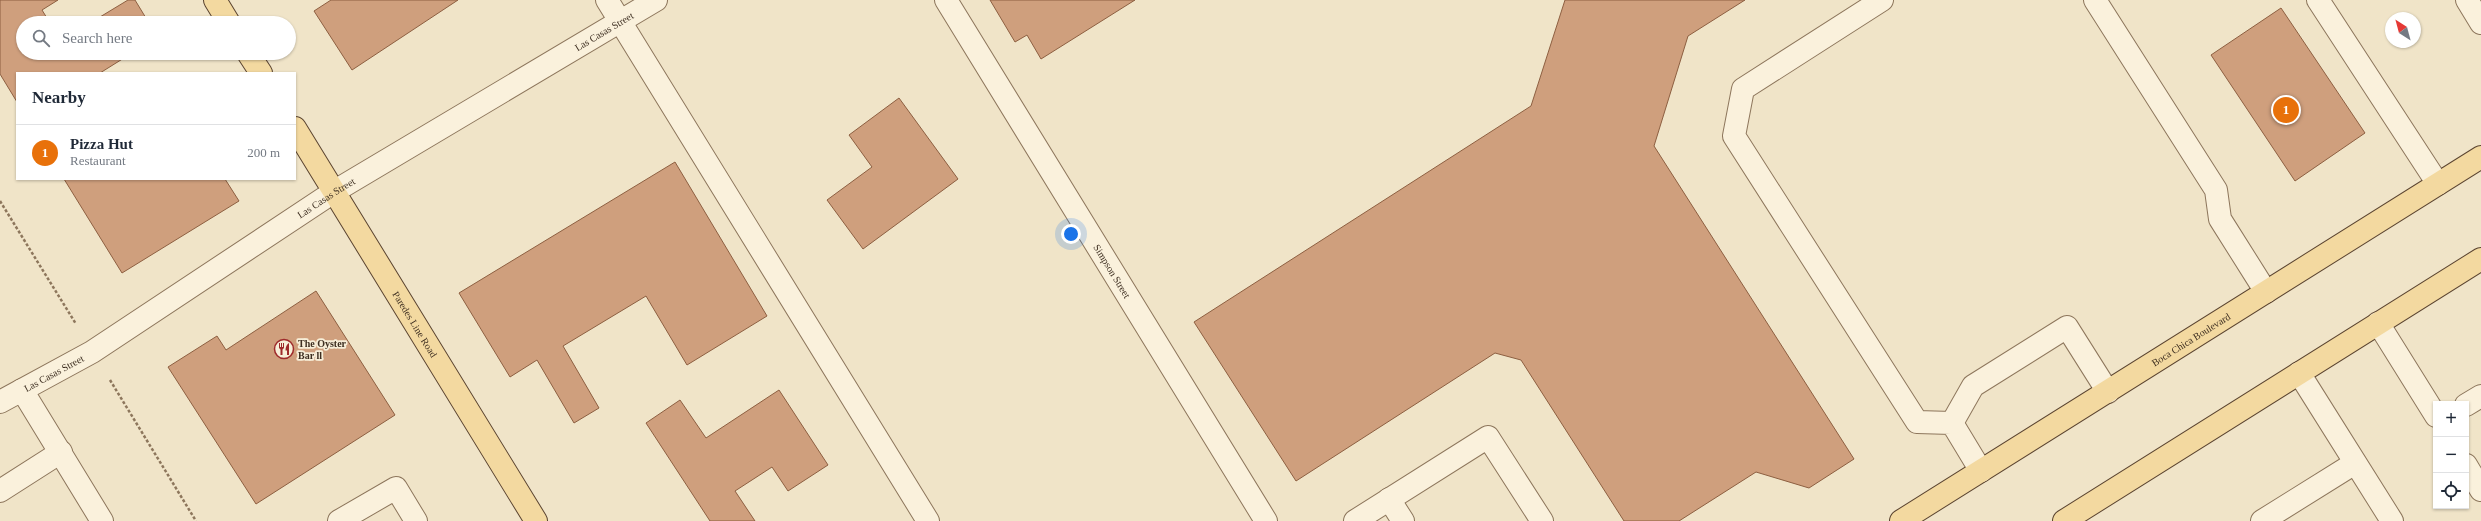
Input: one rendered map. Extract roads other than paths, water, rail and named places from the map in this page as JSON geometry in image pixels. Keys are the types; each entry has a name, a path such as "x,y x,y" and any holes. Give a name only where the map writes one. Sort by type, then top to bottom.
{"main road":[{"path":"215,0 225,16"},
{"path":"253,60 260,72"},
{"name":"Paredes Line Road","path":"296,130 335,191 535,521"},
{"name":"Boca Chica Boulevard","path":"1901,521 2481,157"},
{"path":"2064,521 2481,259"}],"street":[{"path":"607,0 928,521"},
{"name":"Las Casas Street","path":"0,402 92,352 335,191 656,0"},
{"name":"Simpson Street","path":"946,0 1266,521"},
{"path":"1882,0 1743,89 1734,136 1917,422 1952,423"},
{"path":"2095,0 2216,190 2220,219 2266,292"},
{"path":"2318,0 2438,184"},
{"path":"2467,0 2481,23"},
{"path":"2378,323 2433,411"},
{"path":"1952,423 1973,386 2067,327 2108,392"},
{"path":"2299,373 2392,521"},
{"path":"22,390 102,521"},
{"path":"2469,403 2481,396"},
{"path":"1952,423 1982,471"},
{"path":"1354,521 1488,437 1542,521"},
{"path":"0,491 61,452"},
{"path":"2262,521 2355,463"},
{"path":"2469,471 2481,490"},
{"path":"339,521 396,488 416,521"},
{"path":"1389,499 1403,521"}],"place":[{"name":"Pizza Hut","path":"2286,110"},
{"name":"The Oyster Bar ll","path":"284,349"}]}
